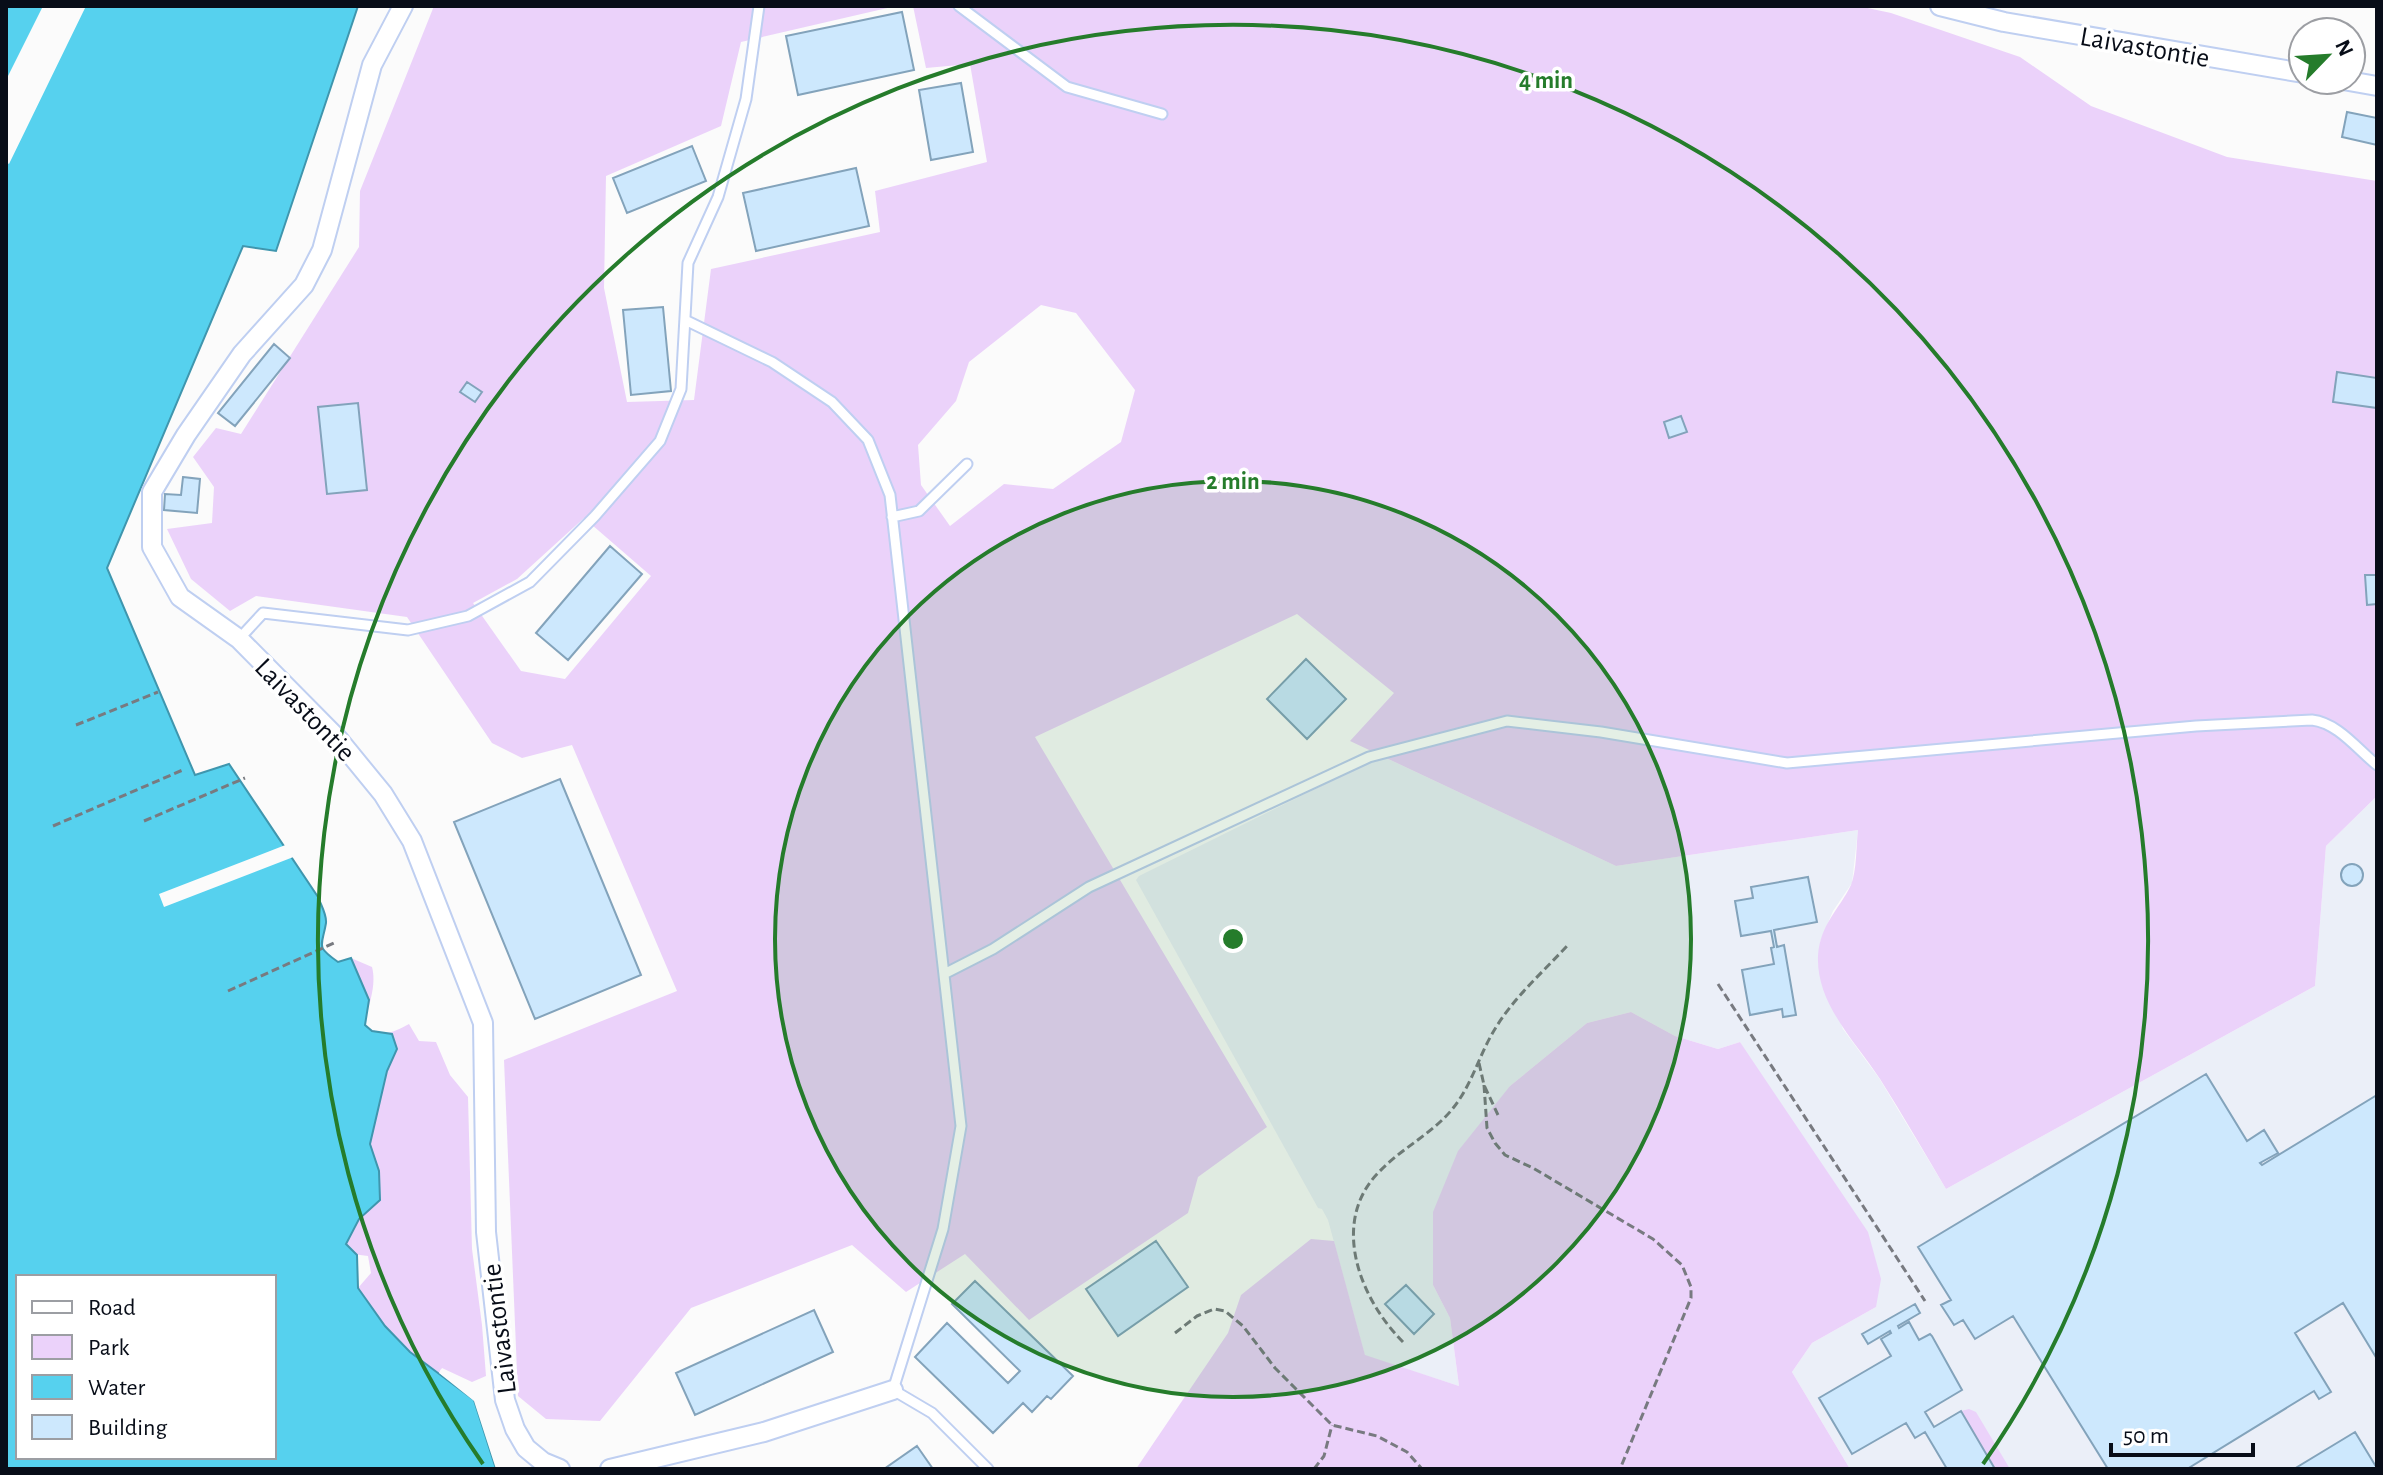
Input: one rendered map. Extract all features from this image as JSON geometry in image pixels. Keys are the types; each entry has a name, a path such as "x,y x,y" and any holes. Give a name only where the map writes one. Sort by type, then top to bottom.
{"street":[{"name":"Laivastontie","path":"403,6 372,65 322,250 304,285 242,354 186,435 152,492 152,547 180,597 239,639 338,739 383,794 412,841 483,1023 486,1232 505,1400 515,1429 526,1448 543,1462 560,1469"},
{"name":"Laivastontie","path":"1940,6 2004,22 2287,70"},
{"path":"610,1469 764,1432 893,1390"}],"lane":[{"path":"239,639 263,613 408,630 468,616 530,582 595,516 660,441 681,389 688,263 718,197 746,99 759,6"},
{"path":"959,6 1067,87 1162,114"},
{"path":"685,320 772,362 832,402 868,440 890,495 961,1126 943,1229 893,1390 932,1413 988,1469"},
{"path":"892,517 919,511 967,464"},
{"path":"944,974 993,949 1089,887 1369,757 1507,721 1601,732 1787,763 2196,726 2312,720 2324,721 2333,727 2377,765"}],"path":[{"path":"76,725 158,692"},
{"path":"53,826 185,769"},
{"path":"144,821 245,778"},
{"path":"228,991 334,943"},
{"path":"1403,1342 1377,1310 1363,1282 1352,1226 1359,1201 1375,1175 1458,1102 1491,1035 1509,1007 1567,946"},
{"path":"1718,984 1925,1301"},
{"path":"1480,1060 1479,1069 1484,1085 1498,1115"},
{"path":"1484,1085 1487,1128 1505,1155 1533,1168 1653,1239 1672,1254 1688,1276 1691,1298 1620,1469"},
{"path":"1175,1333 1197,1316 1214,1309 1225,1311 1243,1326 1275,1368 1332,1425 1377,1436 1407,1452 1422,1469"},
{"path":"1314,1469 1324,1456 1332,1425"}],"shaded area":[{"path":"1386,758 1616,866 1858,830 1852,883 1833,911 1820,942 1819,965 1843,1029 1879,1078 1946,1189 2315,986 2326,846 2377,796 2377,1469 1850,1469 1792,1372 1812,1343 1876,1307 1740,1042 1718,1049 1675,1036 1631,1012 1587,1023 1510,1086 1433,1285 1450,1318 1459,1386 1365,1356 1328,1220 1322,1209 1318,1208 1136,880 1372,761"}],"green space":[{"path":"434,6 896,6 741,42 721,126 606,176 604,288 627,402 694,400 711,269 880,232 875,191 987,162 970,64 926,68 913,6 1858,6 1891,13 2020,57 2091,106 2227,157 2377,181 2377,796 2326,846 2315,986 1946,1189 1880,1079 1839,1022 1823,990 1819,974 1822,935 1853,879 1858,830 1616,866 1350,741 1394,693 1297,614 1035,737 1267,1127 1198,1177 1188,1213 1029,1320 965,1254 906,1292 852,1245 691,1308 600,1421 546,1419 518,1396 504,1060 677,991 572,745 522,758 492,743 407,617 256,596 230,611 191,579 167,529 212,523 214,487 193,457 216,428 241,434 359,247 360,191","holes":["1041,305 1076,313 1135,390 1121,442 1053,489 1004,484 950,526 921,485 918,445 956,401 969,362","584,518 651,576 565,679 521,671 473,603 517,579"]},
{"path":"326,921 320,945 324,952 338,962 351,958 372,967 373,988 365,1025 376,1032 387,1033 409,1024 419,1041 436,1042 450,1075 468,1097 472,1249 486,1376 472,1382 442,1368 439,1373 496,1469 323,1305 358,1288 371,1273 368,1256 345,1253 306,974"},
{"path":"1631,1012 1675,1036 1718,1049 1740,1042 1868,1232 1881,1279 1876,1307 1812,1343 1792,1372 1850,1469 1136,1469 1228,1333 1241,1295 1311,1239 1334,1241 1365,1355 1459,1386 1450,1318 1433,1285 1433,1212 1458,1151 1510,1086 1587,1023"},
{"path":"1969,1409 1976,1412 2010,1469 1995,1469 1961,1411"}],"water":[{"path":"6,6 358,6 276,251 243,246 107,568 195,775 229,764 318,897 326,920 323,949 338,962 351,958 369,1000 365,1025 372,1031 392,1034 397,1049 387,1071 370,1144 379,1171 380,1200 359,1219 346,1244 357,1255 358,1288 385,1326 410,1352 474,1400 496,1469 6,1469"}],"pier":[{"path":"43,6 86,6 9,164 6,162 6,80"},
{"path":"288,844 296,856 164,907 159,894"},
{"path":"441,1369 477,1399 500,1469 496,1469 474,1401 439,1373"}],"building":[{"path":"902,12 914,70 798,95 786,36"},
{"path":"961,83 973,152 931,160 919,90"},
{"path":"2347,112 2377,118 2377,145 2342,137"},
{"path":"692,146 706,181 627,213 613,178"},
{"path":"856,168 869,226 756,251 743,193"},
{"path":"663,307 671,391 631,395 623,310"},
{"path":"274,344 290,358 235,426 218,413"},
{"path":"2337,372 2377,378 2377,408 2333,402"},
{"path":"467,382 482,392 475,402 460,392"},
{"path":"358,403 367,490 327,494 318,407"},
{"path":"1681,416 1687,432 1669,438 1664,422"},
{"path":"183,477 200,479 197,513 164,510 165,494 181,495"},
{"path":"610,546 642,574 568,660 536,633"},
{"path":"2365,575 2377,575 2377,604 2367,605"},
{"path":"1306,659 1346,699 1307,739 1267,699"},
{"path":"560,779 641,975 535,1019 454,822"},
{"path":"2348,864 2356,864 2363,875 2356,886 2348,886 2341,879 2341,871"},
{"path":"1808,877 1817,922 1774,930 1777,947 1784,945 1796,1015 1783,1017 1782,1009 1750,1015 1742,970 1774,964 1771,948 1774,947 1771,931 1741,936 1735,901 1753,898 1751,887"},
{"path":"2206,1074 2247,1141 2264,1130 2278,1153 2260,1163 2262,1165 2377,1095 2377,1359 2343,1303 2295,1333 2331,1392 2319,1399 2314,1391 2187,1469 2108,1469 2013,1316 1975,1339 1963,1320 1954,1325 1941,1305 1951,1300 1918,1247"},
{"path":"1156,1241 1188,1287 1118,1336 1086,1289"},
{"path":"975,1281 1073,1376 1051,1399 1047,1396 1032,1412 1023,1403 993,1433 915,1357 947,1323 1008,1383 1020,1371 952,1304"},
{"path":"1406,1285 1434,1314 1414,1334 1385,1304"},
{"path":"1915,1304 1920,1313 1899,1328 1909,1322 1919,1340 1930,1334 1962,1390 1925,1412 1934,1427 1961,1411 1995,1469 1947,1469 1925,1432 1915,1438 1906,1423 1852,1454 1819,1398 1891,1356 1881,1339 1890,1331 1868,1344 1862,1334"},
{"path":"814,1310 833,1352 695,1415 676,1373"},
{"path":"2355,1432 2377,1464 2377,1469 2294,1469"},
{"path":"917,1446 933,1469 884,1469"}]}
